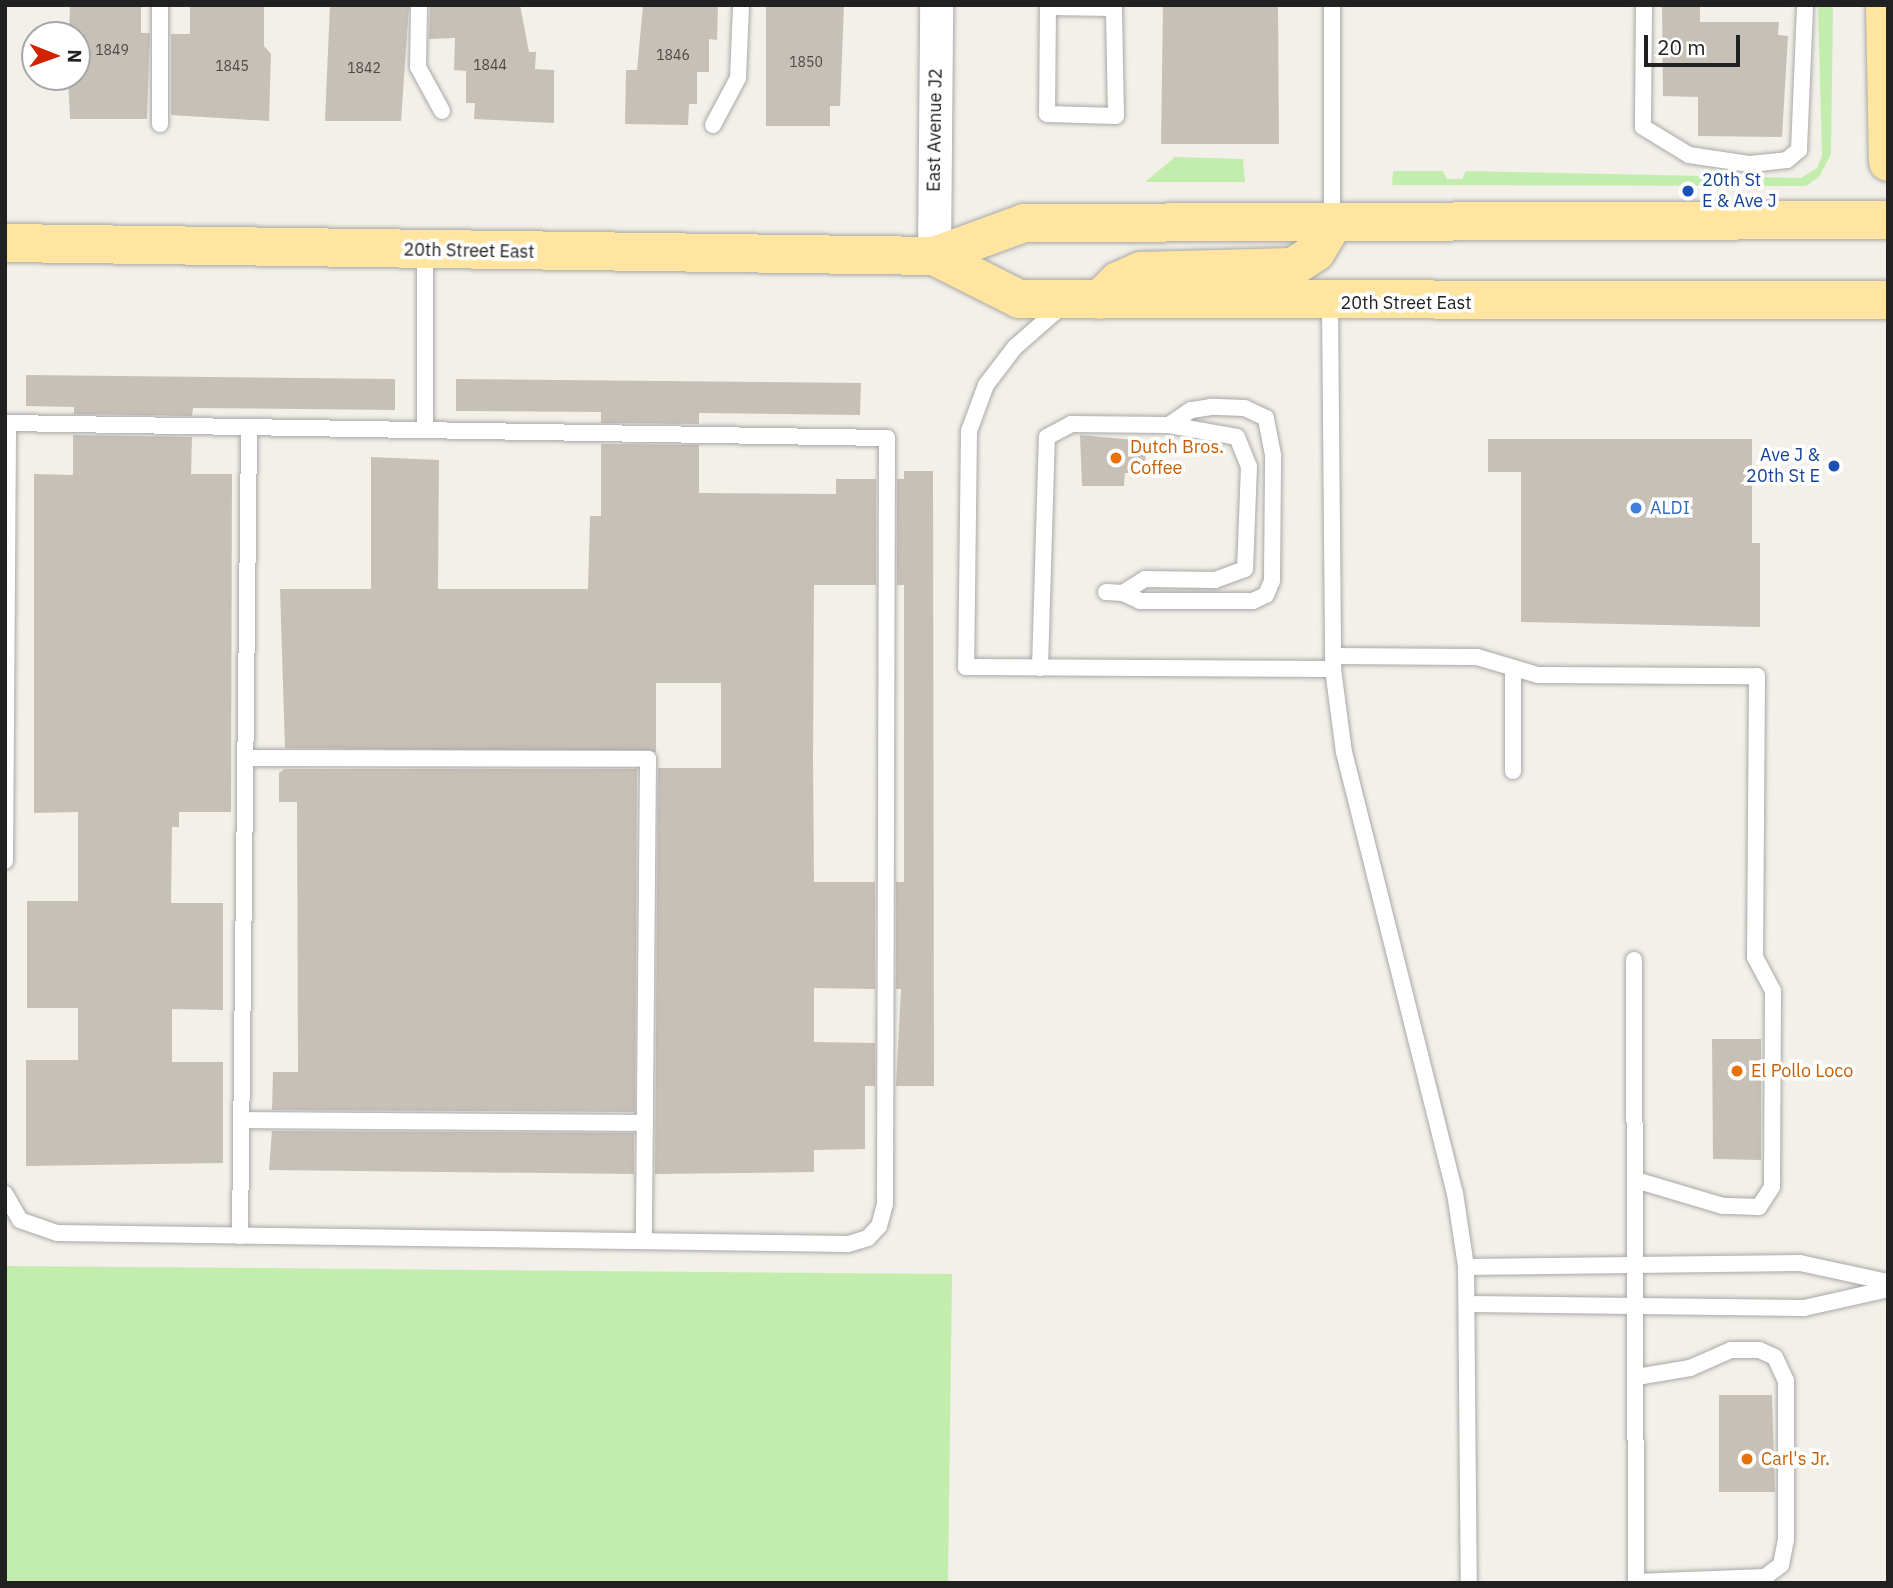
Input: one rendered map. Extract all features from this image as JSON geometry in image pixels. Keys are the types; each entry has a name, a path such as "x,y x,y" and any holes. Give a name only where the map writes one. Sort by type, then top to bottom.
{"main road":[{"path":"1885,5 1888,162"},
{"name":"20th Street East","path":"5,243 425,251 934,256 1024,223 1332,225 1888,220"},
{"path":"1084,300 1140,271 1293,267 1316,252 1332,225"},
{"name":"20th Street East","path":"934,256 1019,299 1330,303 1888,300"}],"street":[{"name":"East Avenue J2","path":"934,256 936,5"}],"lane":[{"path":"160,5 160,124"},
{"path":"419,5 418,67 442,111"},
{"path":"713,125 738,78 740,5"},
{"path":"1332,5 1332,225"},
{"path":"1644,5 1643,127 1689,155 1750,164 1787,160 1799,150 1803,136 1805,5"},
{"path":"1048,6 1114,8 1116,116 1047,114 1048,6"},
{"path":"425,251 425,430"},
{"path":"1084,300 1015,347 986,385 969,431 966,667 1040,668 1477,657 1538,675 1758,676 1755,957 1773,991 1772,1187 1759,1207 1723,1206 1636,1180"},
{"path":"1330,303 1333,662 1344,752 1455,1193 1466,1267 1469,1304 1469,1583"},
{"path":"1040,668 1047,437 1071,424 1169,425 1226,433 1246,449 1245,569 1215,580 1145,579 1115,593 1140,601 1253,601 1266,595 1272,581 1273,455 1266,418 1245,408 1210,407 1191,410 1169,425"},
{"path":"5,861 8,422 887,438 882,1215 868,1238 848,1244 240,1236 38,1229 20,1220 5,1194"},
{"path":"240,1236 248,427"},
{"path":"1513,668 1513,771"},
{"path":"245,758 648,760 644,1241"},
{"path":"1634,960 1638,1265 1637,1306 1636,1582 1765,1577 1781,1565 1786,1540 1786,1381 1775,1357 1759,1350 1731,1350 1690,1368 1637,1377"},
{"path":"241,1120 645,1123"},
{"path":"1466,1267 1800,1263 1888,1282"},
{"path":"1469,1304 1804,1308 1888,1289"}],"green space":[{"path":"1818,5 1833,5 1831,154 1819,177 1806,186 1392,185 1393,171 1443,171 1447,179 1462,179 1466,171 1801,178 1817,168 1822,156"},
{"path":"1175,157 1243,159 1245,182 1145,182"},
{"path":"5,1266 952,1274 948,1583 5,1583"}],"building":[{"path":"70,5 141,5 141,33 150,33 147,119 70,119 69,91 91,91 91,21 69,21"},
{"path":"190,5 264,5 264,46 271,54 269,121 171,115 171,34 190,34"},
{"path":"330,5 409,5 401,121 325,121"},
{"path":"430,5 520,5 529,52 536,52 535,69 554,70 554,123 474,119 475,103 466,103 466,71 454,70 455,38 429,39"},
{"path":"718,5 717,40 709,39 709,72 697,72 697,104 689,104 688,125 625,124 626,70 637,70 643,6"},
{"path":"766,5 844,5 840,106 830,106 830,126 766,126"},
{"path":"1163,5 1278,5 1279,144 1161,144"},
{"path":"1662,5 1700,6 1700,22 1779,22 1778,35 1788,36 1782,137 1698,136 1698,97 1663,96"},
{"path":"26,375 395,379 395,410 193,408 192,416 74,414 74,407 26,406"},
{"path":"456,379 861,383 860,415 699,413 699,424 601,423 601,412 456,411"},
{"path":"73,435 192,437 191,474 232,474 231,812 179,812 179,827 172,827 171,903 223,903 223,1010 172,1009 172,1062 223,1062 223,1163 26,1166 26,1060 78,1060 78,1008 27,1008 27,901 78,901 78,812 34,813 34,474 73,475"},
{"name":"Dutch Bros. Coffee","path":"1080,435 1146,441 1145,473 1125,473 1124,486 1082,486"},
{"name":"ALDI","path":"1488,439 1752,439 1752,543 1760,543 1760,627 1521,622 1521,472 1488,472"},
{"path":"601,444 699,445 699,493 836,494 836,479 876,479 876,585 814,585 813,758 814,882 875,882 875,989 814,988 814,1042 875,1043 875,1086 865,1086 865,1149 814,1150 814,1172 655,1174 658,768 721,768 721,683 656,683 656,752 285,748 280,589 371,589 371,457 439,460 438,589 588,589 590,516 601,516"},
{"path":"904,471 933,471 934,1086 896,1086 901,989 896,989 896,882 904,882 904,585 897,585 897,479 904,479"},
{"path":"285,769 637,769 635,1112 272,1110 273,1072 298,1072 297,802 279,802 279,773"},
{"name":"El Pollo Loco","path":"1712,1039 1761,1039 1761,1160 1713,1159"},
{"path":"272,1131 634,1133 634,1174 269,1170"},
{"name":"Carl's Jr.","path":"1719,1395 1772,1395 1775,1492 1719,1492"}],"place":[{"name":"20th St E & Ave J","path":"1688,191"},
{"name":"Dutch Bros. Coffee","path":"1116,458"},
{"name":"Ave J & 20th St E","path":"1834,466"},
{"name":"ALDI","path":"1636,508"},
{"name":"El Pollo Loco","path":"1737,1071"},
{"name":"Carl's Jr.","path":"1747,1459"}]}
